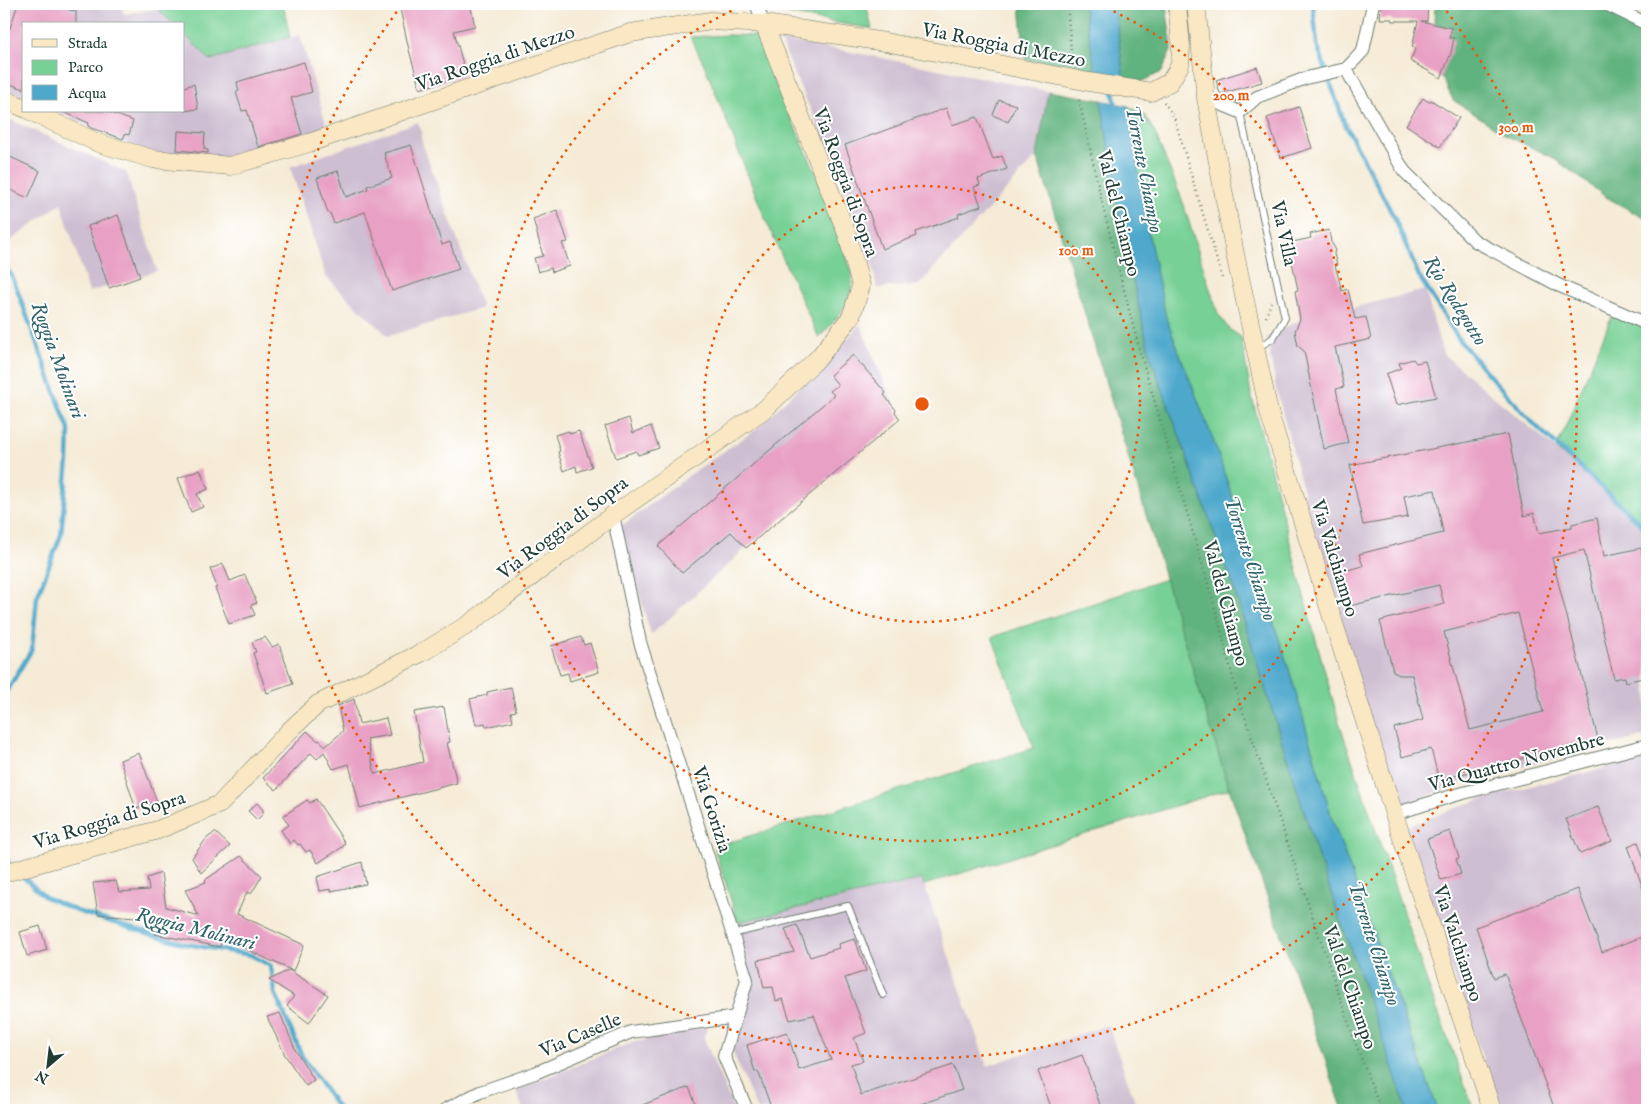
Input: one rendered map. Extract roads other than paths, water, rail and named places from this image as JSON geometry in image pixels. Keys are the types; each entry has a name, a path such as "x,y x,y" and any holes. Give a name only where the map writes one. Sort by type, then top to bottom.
{"street":[{"path":"756,4 764,24"},
{"name":"Via Roggia di Mezzo","path":"32,112 98,143 153,159 230,166 309,143 630,33 711,21 764,24 885,42 1083,88 1144,91 1170,82 1180,65 1181,45 1177,4"},
{"name":"Via Valchiampo","path":"1196,4 1206,98 1235,254 1269,412 1394,814 1492,1110"},
{"path":"1206,98 1240,112 1257,97 1306,78 1346,69 1363,51 1373,4"},
{"path":"1606,4 1647,24"},
{"name":"Via Roggia di Sopra","path":"4,873 158,830 220,804 290,730 318,704 423,652 469,624 613,515 765,409 819,357 851,317 861,286 848,234 764,24"},
{"path":"1346,69 1404,171 1475,241 1560,286 1647,324"},
{"path":"4,99 22,107"},
{"name":"Via Gorizia","path":"613,515 640,642 747,980 724,1056 746,1110"},
{"name":"Via Quattro Novembre","path":"1394,814 1452,796 1647,745"},
{"name":"Via Caselle","path":"444,1110 480,1092 535,1073 630,1032 736,1017"}],"lane":[{"name":"Via Villa","path":"1240,112 1284,318 1272,338 1256,350"},
{"path":"732,934 848,906 883,995"}],"water":[{"path":"1083,4 1114,4 1124,78 1096,73"},
{"path":"1101,100 1128,106 1147,226 1166,318 1215,445 1289,669 1333,822 1438,1110 1407,1110 1317,853 1231,579 1150,355 1122,232"}],"waterway":[{"name":"Rio Rodegotto","path":"1313,4 1317,45 1344,122 1395,219 1419,276 1460,341 1535,425 1647,530"},
{"name":"Torrente Chiampo","path":"1113,91 1116,108"},
{"name":"Roggia Molinari","path":"4,266 12,276 69,430 61,535 37,597 32,649 4,696"},
{"name":"Roggia Molinari","path":"4,854 11,866"},
{"name":"Roggia Molinari","path":"19,873 45,897 77,911 186,944 251,955 271,966 275,993 302,1056 339,1110"}]}
